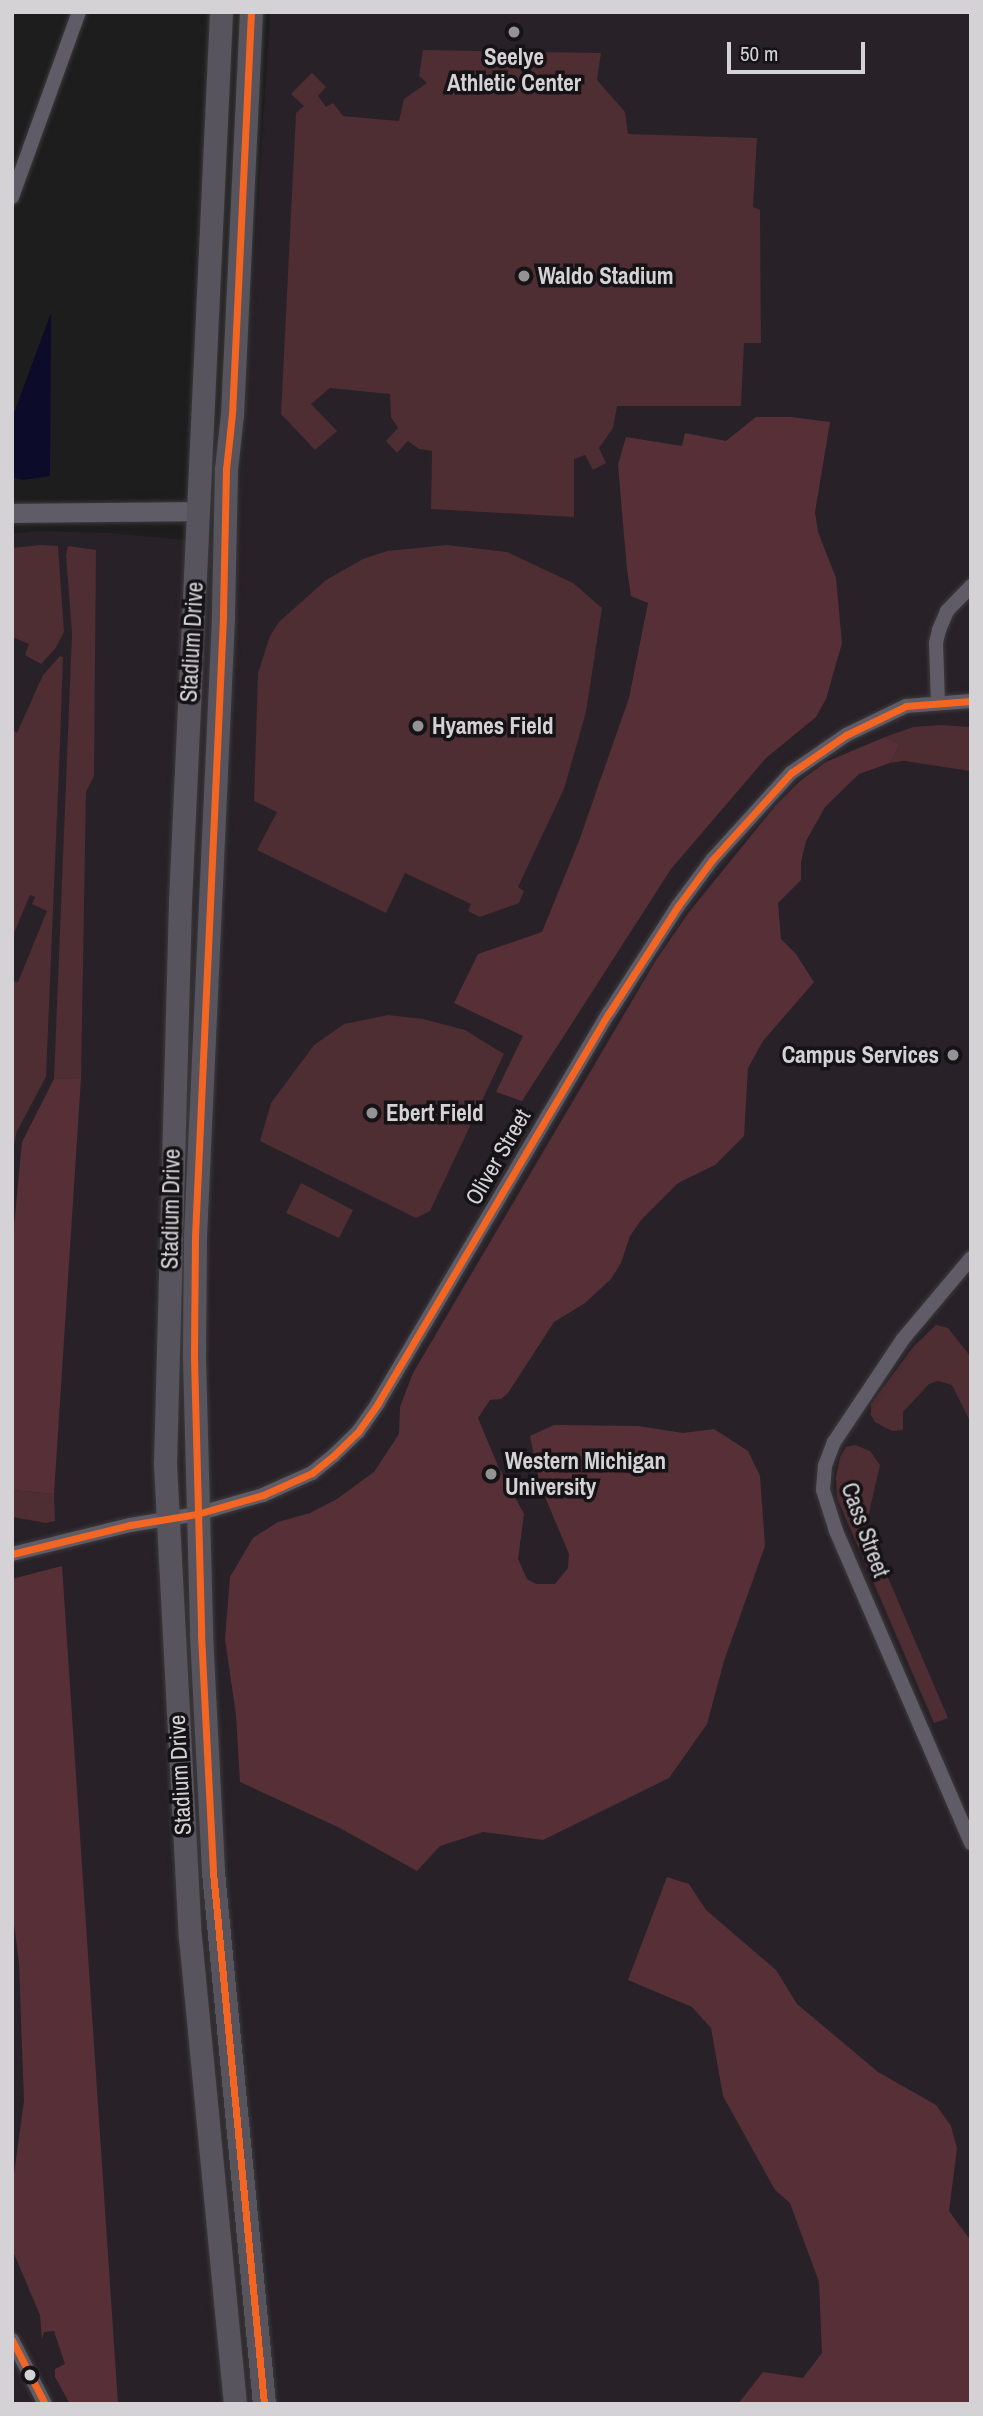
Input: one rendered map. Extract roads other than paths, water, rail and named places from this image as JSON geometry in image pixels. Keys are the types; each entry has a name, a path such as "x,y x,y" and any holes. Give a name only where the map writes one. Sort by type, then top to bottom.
{"main road":[{"name":"Stadium Drive","path":"221,12 180,902 165,1465 190,1937 235,2404"},
{"name":"Stadium Drive","path":"251,12 233,401 226,469 223,617 195,1237 197,1514 212,1858 264,2404"}],"street":[{"path":"12,197 79,12"},
{"path":"12,149 24,161"},
{"path":"12,513 199,511"},
{"path":"938,703 936,643 939,630 947,611 971,586"},
{"name":"Oliver Street","path":"12,1554 130,1525 197,1514 288,1485 312,1473 358,1432 433,1313 609,1013 655,940 712,860 791,773 819,752 906,706 971,701"},
{"name":"Cass Street","path":"971,1258 903,1339 834,1442 825,1466 823,1490 836,1531 971,1843"},
{"path":"12,2340 45,2404"}],"place":[{"name":"Seelye Athletic Center","path":"514,32"},
{"name":"Waldo Stadium","path":"524,276"},
{"name":"Hyames Field","path":"418,726"},
{"name":"Campus Services","path":"953,1055"},
{"name":"Ebert Field","path":"372,1113"},
{"name":"Western Michigan University","path":"491,1474"}]}
